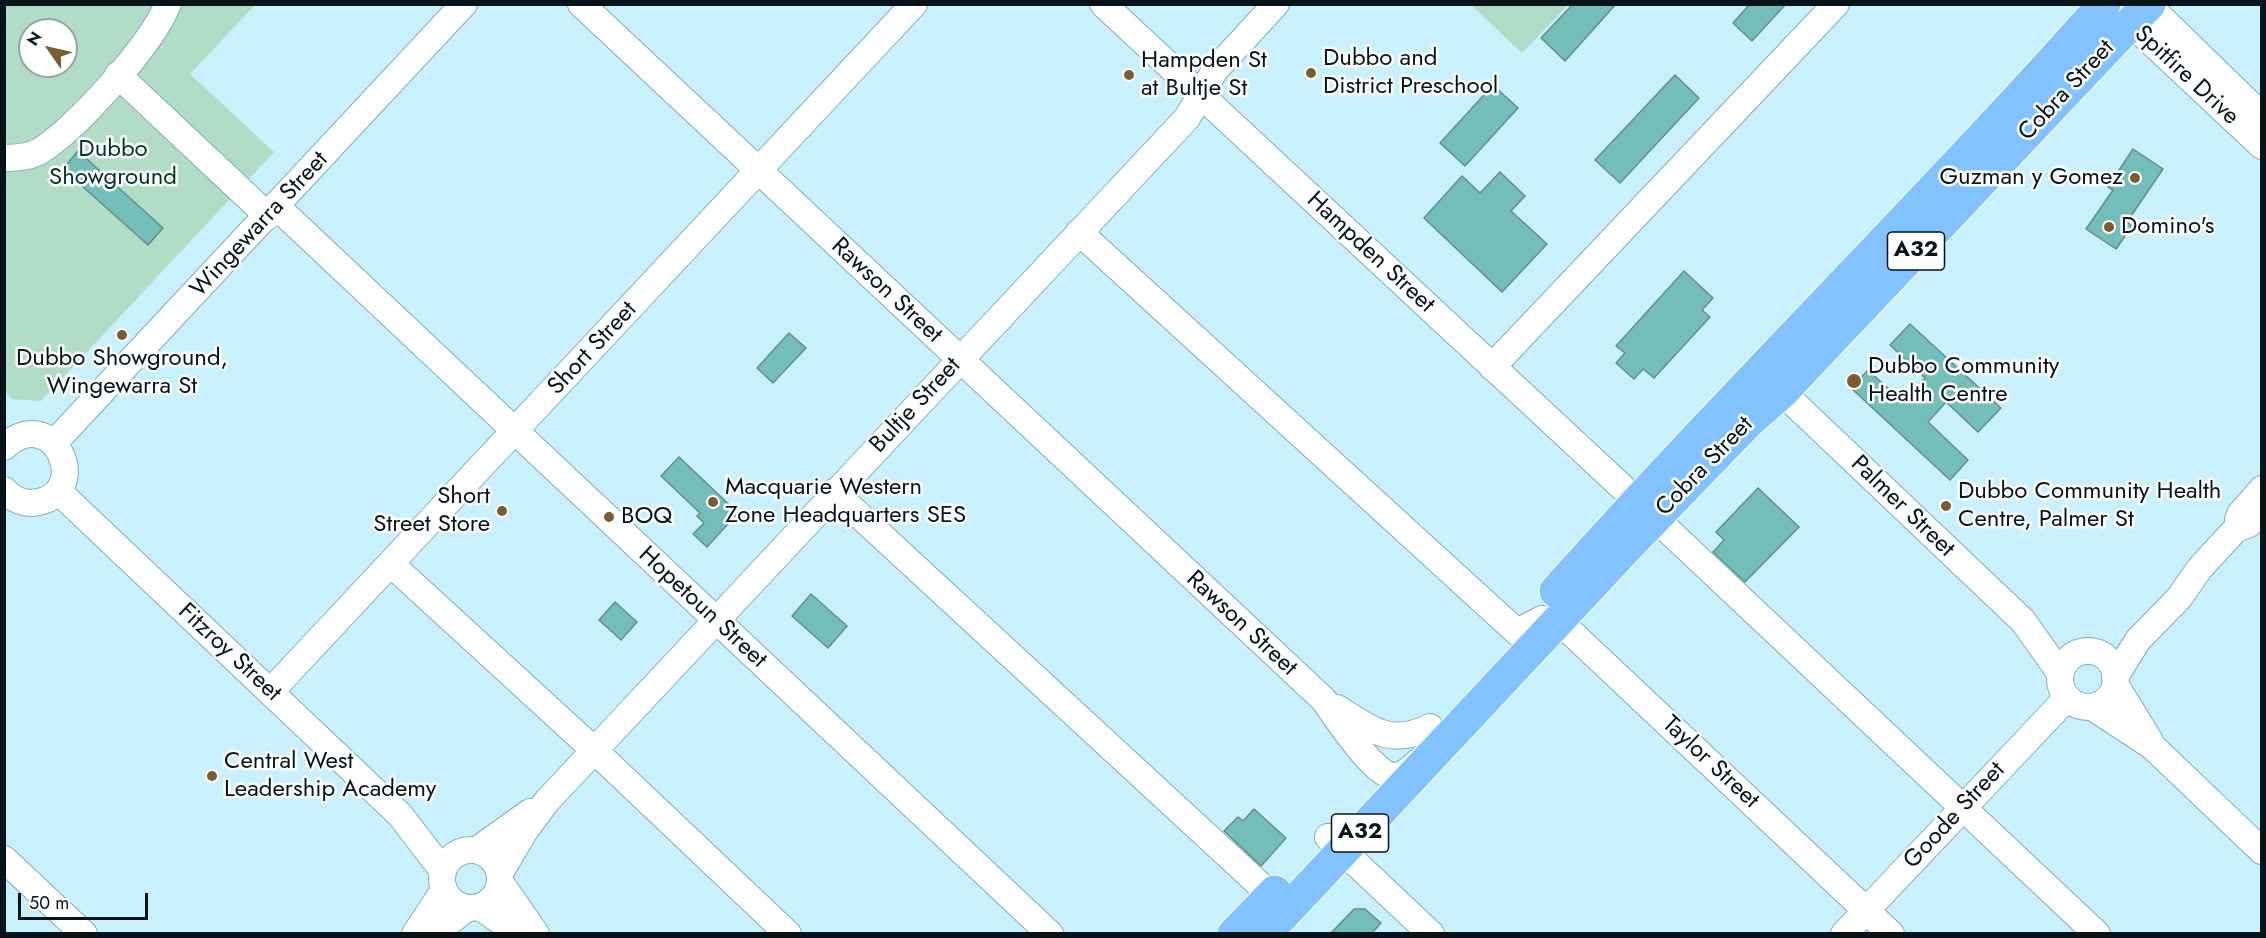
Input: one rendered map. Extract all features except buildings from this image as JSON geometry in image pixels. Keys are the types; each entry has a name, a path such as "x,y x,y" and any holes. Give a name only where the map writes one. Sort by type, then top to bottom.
{"highway":[{"name":"Cobra Street","path":"1234,933 1272,896 1336,844 1442,729 1520,631 1646,510 1731,422 2104,4"},
{"name":"Cobra Street","path":"1782,392 2137,8"},
{"path":"1731,422 1752,392 1763,389 1782,392"},
{"name":"Cobra Street","path":"1265,933 1336,844 1385,773 1442,729 1559,621 1629,545 1646,510"}],"street":[{"path":"4,158 18,158 39,152 64,132 140,50 168,4"},
{"name":"Wingewarra Street","path":"54,443 273,212 464,4"},
{"name":"Rawson Street","path":"581,4 1323,700 1364,754 1385,773"},
{"name":"Short Street","path":"270,692 515,433 914,4"},
{"name":"Hampden Street","path":"1103,4 2097,933"},
{"name":"Bultje Street","path":"500,878 526,829 547,801 717,621 834,492 1187,118 1215,70 1276,4"},
{"path":"1492,367 1836,4"},
{"name":"Spitfire Drive","path":"2137,8 2262,116"},
{"name":"Spitfire Drive","path":"2137,8 2262,146"},
{"name":"Hopetoun Street","path":"118,75 273,212 515,433 1050,933"},
{"path":"1079,232 1520,631 1542,619 1559,621"},
{"name":"Palmer Street","path":"1782,392 2023,621 2060,673"},
{"path":"5,447 23,435 45,437 54,443 65,461 63,482 50,498 29,503 6,495"},
{"path":"2236,529 2240,514 2262,489"},
{"name":"Fitzroy Street","path":"58,490 400,815 443,880"},
{"path":"834,492 1272,896"},
{"path":"2200,568 2170,590 2116,639 2070,658 2060,673 2062,690 2067,698 2083,707 2092,707 2109,698 2115,680 2138,640 2179,598 2200,568 2236,529 2249,524 2262,510"},
{"path":"391,564 594,750 788,933"},
{"name":"Taylor Street","path":"1559,621 1891,933"},
{"name":"Palmer Street","path":"2023,621 2085,652"},
{"path":"2085,652 2104,656 2111,663 2115,680 2153,747"},
{"name":"Goode Street","path":"1844,933 2067,698"},
{"name":"Rawson Street","path":"1323,700 1369,728 1393,737 1442,729"},
{"path":"2092,707 2153,747 2262,851"},
{"name":"Bultje Street","path":"470,850 547,801"},
{"name":"Fitzroy Street","path":"400,815 470,850"},
{"path":"1336,844 1431,933"},
{"path":"415,933 454,855 470,850 489,856 500,878 536,933"},
{"path":"4,859 84,933"},
{"path":"434,933 473,908 494,898 500,878"},
{"path":"443,880 453,902 473,908 519,933"}],"green space":[{"name":"Dubbo Showground","path":"4,5 255,5 190,74 274,152 41,401 12,399 5,391"},
{"path":"1471,5 1568,5 1522,53"}],"place":[{"name":"Dubbo and District Preschool","path":"1311,73"},
{"name":"Hampden St at Bultje St","path":"1129,75"},
{"name":"Guzman y Gomez","path":"2135,178"},
{"name":"Domino's","path":"2109,227"},
{"name":"Dubbo Showground, Wingewarra St","path":"122,335"},
{"name":"Dubbo Community Health Centre","path":"1854,381"},
{"name":"Macquarie Western Zone Headquarters SES","path":"713,502"},
{"name":"Dubbo Community Health Centre, Palmer St","path":"1946,506"},
{"name":"Short Street Store","path":"502,511"},
{"name":"BOQ","path":"609,517"},
{"name":"Central West Leadership Academy","path":"212,776"}]}
